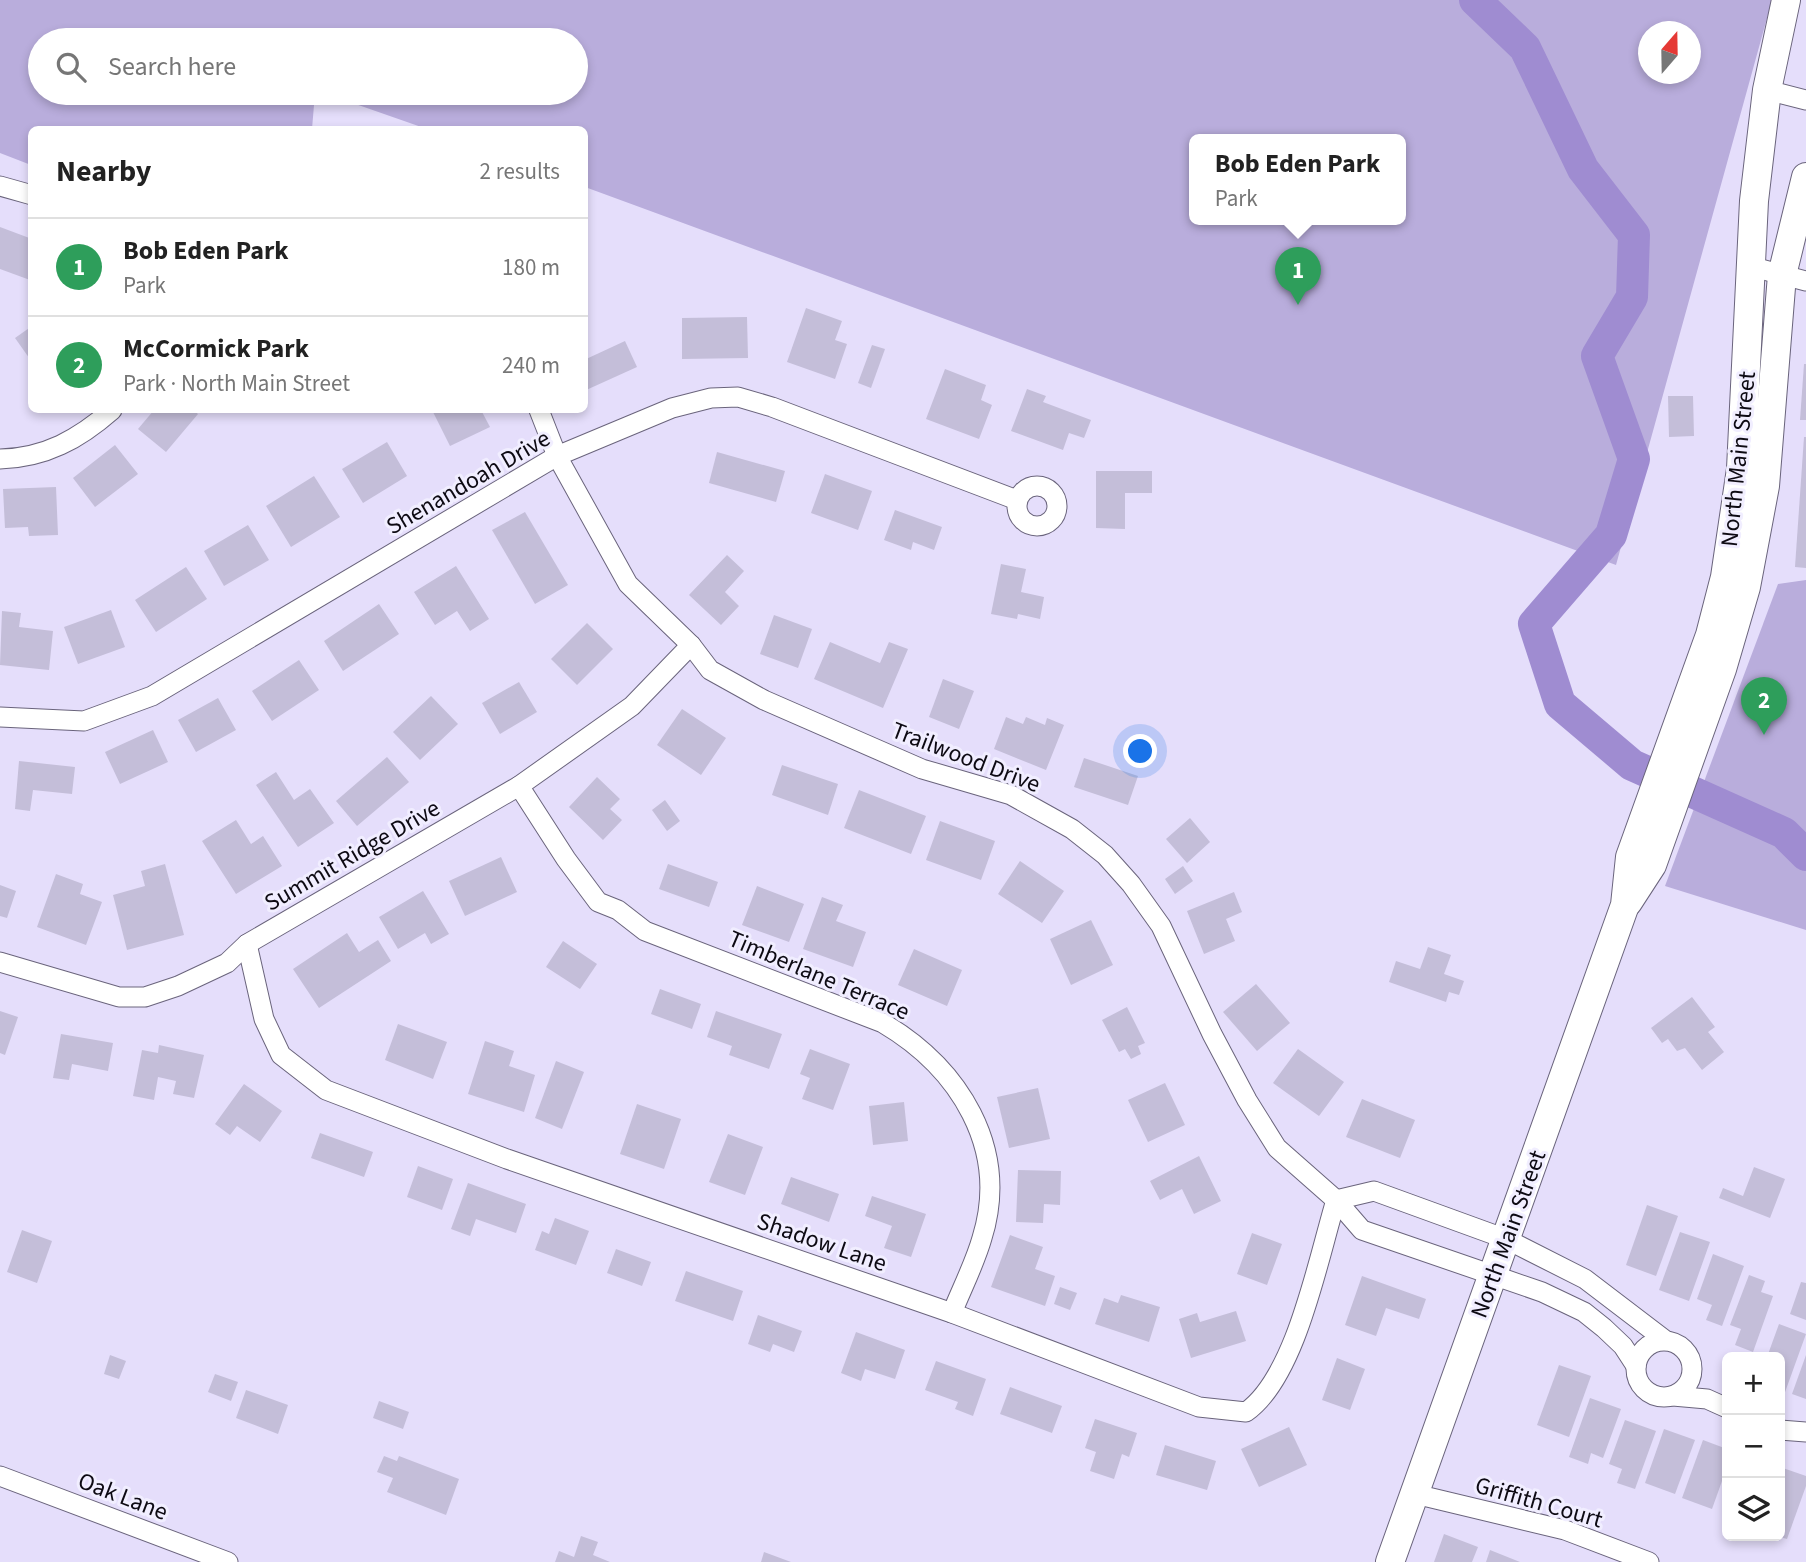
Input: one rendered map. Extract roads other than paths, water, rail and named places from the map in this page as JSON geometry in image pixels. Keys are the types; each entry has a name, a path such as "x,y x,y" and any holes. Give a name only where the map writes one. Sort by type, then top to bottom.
{"main road":[{"name":"North Main Street","path":"1700,696 1733,530 1741,468 1753,267 1754,201 1767,90 1786,0"},
{"name":"North Main Street","path":"1390,1562 1700,696 1739,616 1765,486 1806,177"}],"street":[{"path":"1767,90 1806,100"},
{"path":"0,186 28,194"},
{"path":"1753,267 1794,278"},
{"name":"Shenandoah Drive","path":"0,717 84,720 152,696 557,456 672,408 712,398 738,397 1017,500"},
{"path":"0,459 27,458 55,449 109,413"},
{"name":"Trailwood Drive","path":"540,413 557,456 628,584 691,645 710,670 764,700 922,769 1011,795 1072,829 1105,855 1131,884 1161,926 1212,1034 1247,1100 1277,1148 1336,1200 1362,1230 1542,1292 1584,1312 1623,1346 1636,1366"},
{"name":"Summit Ridge Drive","path":"0,962 118,997 145,997 178,986 227,963 247,944 519,786 632,706 691,645"},
{"name":"Timberlane Terrace","path":"519,786 566,859 598,902 618,910 645,930 883,1023 907,1037 960,1090 974,1115 986,1157 990,1186 983,1237 952,1313"},
{"name":"Shadow Lane","path":"247,944 264,1020 281,1055 326,1090 507,1159 952,1313 1199,1407 1246,1412 1262,1401 1273,1387 1289,1352 1336,1200"},
{"path":"1336,1200 1374,1191 1506,1239 1585,1279 1665,1340 1686,1351 1707,1399"},
{"path":"1665,1340 1643,1349 1636,1366 1636,1375 1646,1391 1664,1397 1707,1399 1722,1406"},
{"path":"1673,1396 1687,1385 1692,1367"},
{"path":"1785,1430 1806,1432"},
{"name":"Oak Lane","path":"0,1476 228,1562"},
{"name":"Griffith Court","path":"1415,1494 1564,1530 1648,1562"}],"waterway":[{"path":"1475,0 1525,48 1583,169 1634,235 1632,297 1597,356 1634,459 1611,535 1534,624 1560,704 1632,765 1784,833 1806,855"}],"place":[{"name":"Bob Eden Park","path":"1298,305"},
{"name":"McCormick Park","path":"1764,735"}]}
